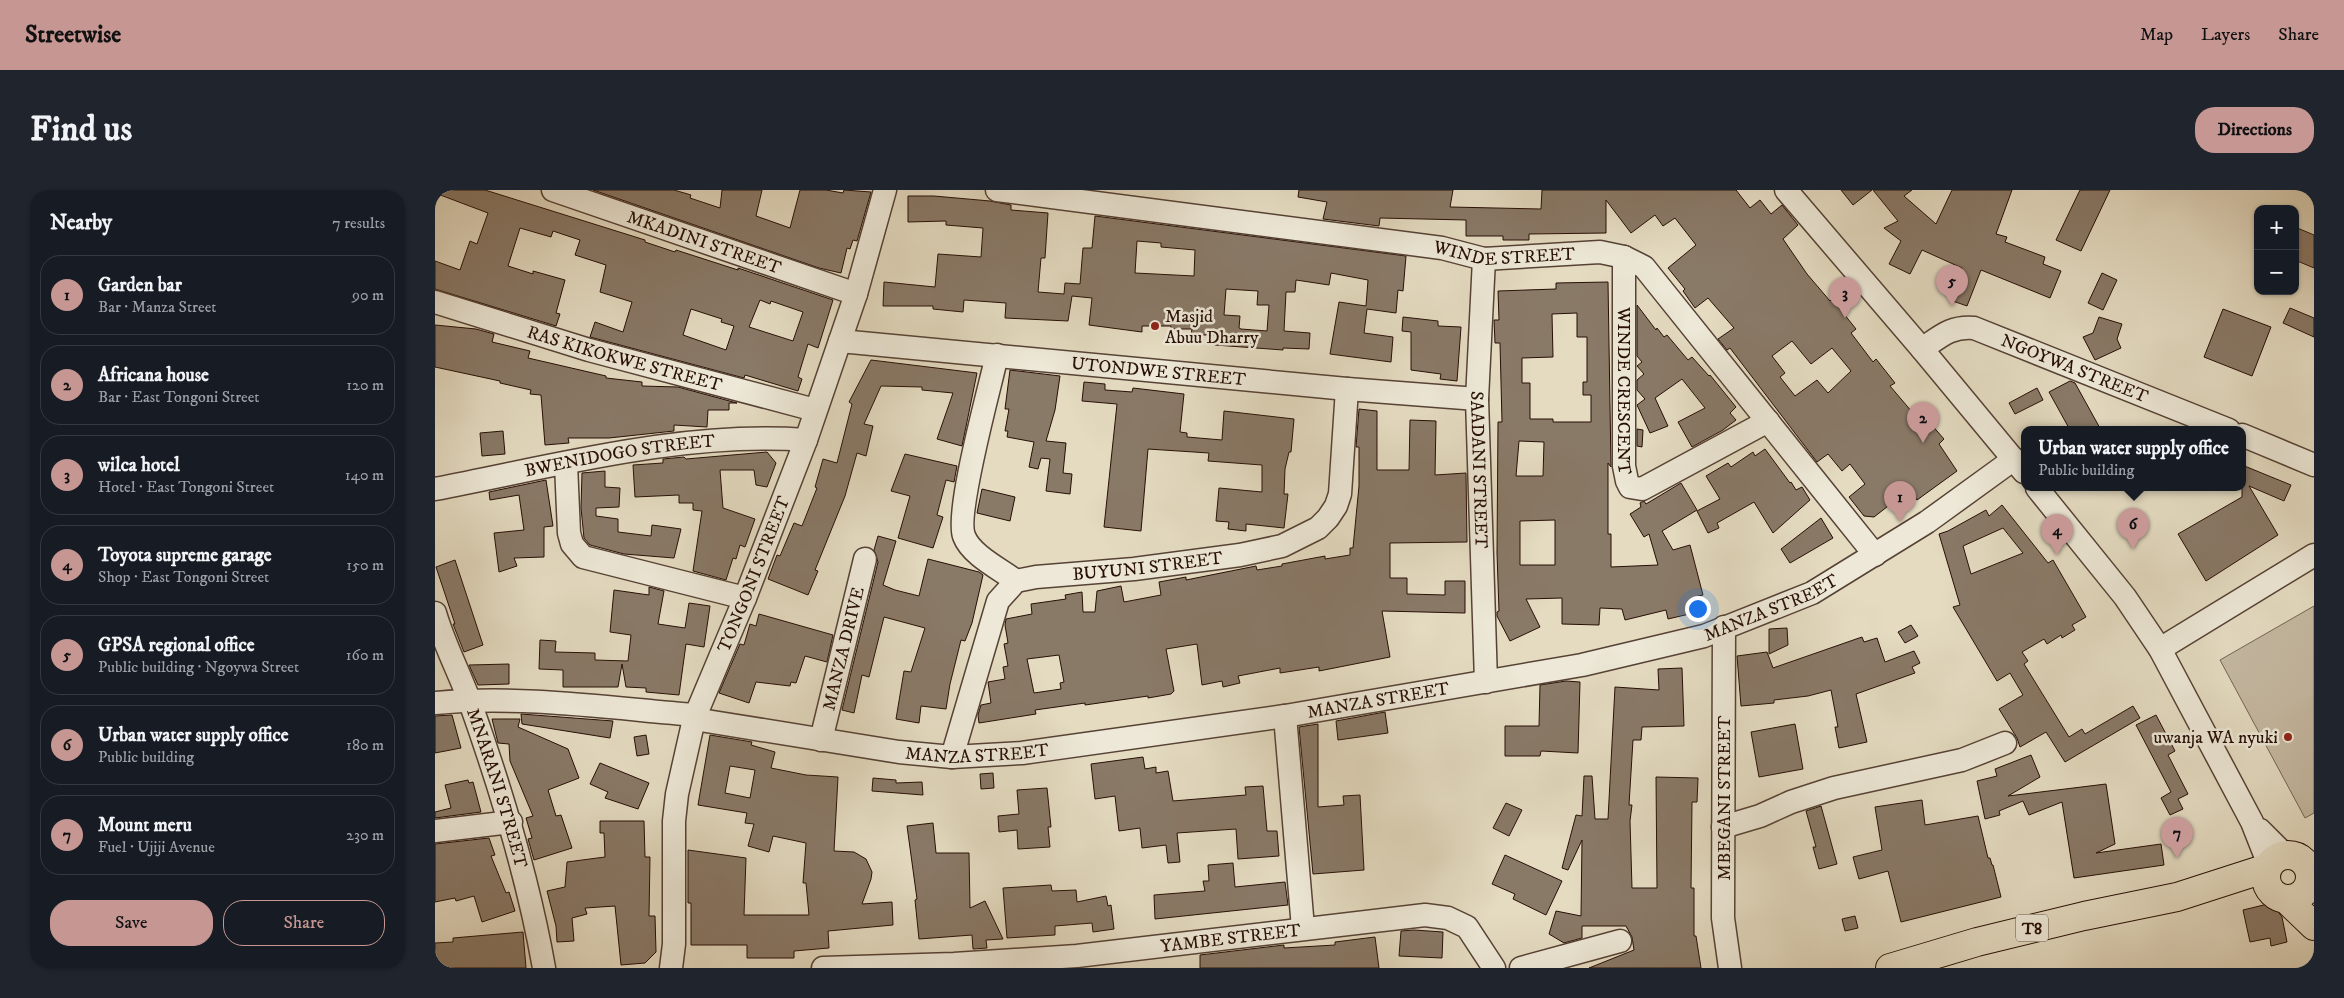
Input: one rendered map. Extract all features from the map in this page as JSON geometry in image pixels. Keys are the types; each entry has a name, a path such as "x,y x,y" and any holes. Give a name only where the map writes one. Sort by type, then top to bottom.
{"main road":[{"name":"T8","path":"1890,968 1977,942 2084,916 2292,877"},
{"path":"2292,877 2314,926"}],"street":[{"name":"MKADINI STREET","path":"553,190 856,294"},
{"name":"TONGONI STREET","path":"671,968 674,944 674,821 677,794 694,717 745,598 806,440 856,294 885,190"},
{"name":"WINDE STREET","path":"997,190 1442,248 1484,259 1578,252 1600,252 1624,257 1643,267 1875,555"},
{"path":"1786,190 1922,348 2019,466"},
{"name":"WINDE CRESCENT","path":"1624,257 1625,466 1627,481 1630,487 1642,489 1768,421"},
{"name":"SAADANI STREET","path":"1484,259 1477,399 1486,682"},
{"name":"RAS KIKOKWE STREET","path":"435,302 589,350 815,410"},
{"name":"NGOYWA STREET","path":"1922,348 1959,327 1974,328 2219,426"},
{"name":"UTONDWE STREET","path":"840,341 1347,389 1477,399"},
{"path":"952,757 998,601 1016,580 976,552 964,538 962,528 964,500 997,355"},
{"name":"BUYUNI STREET","path":"1016,580 1134,569 1240,555 1283,546 1307,535 1328,518 1339,494 1347,389"},
{"name":"BWENIDOGO STREET","path":"435,489 644,449 731,438 770,437 806,440"},
{"path":"2246,437 2314,465"},
{"path":"566,464 569,534 577,551 583,557 745,598"},
{"name":"MANZA STREET","path":"435,703 469,700 523,702 694,717 821,740 899,752 952,757 1031,752 1285,716 1582,666 1703,636 1812,593 2019,466"},
{"path":"2039,491 2125,597 2160,649 2252,822 2292,877"},
{"path":"2160,649 2314,556"},
{"name":"MANZA DRIVE","path":"821,740 865,559"},
{"name":"MNARANI STREET","path":"435,613 469,700 511,822 535,913 544,968"},
{"name":"MBEGANI STREET","path":"1725,627 1723,918 1730,968"},
{"path":"1285,716 1303,928"},
{"path":"1723,827 1760,816 1791,802 1834,788 1962,760 2005,743"},
{"path":"435,831 511,822"},
{"name":"YAMBE STREET","path":"823,968 953,964 1077,956 1425,915 1448,918 1467,927 1494,968"},
{"path":"1521,968 1620,941"}],"shaded area":[{"name":"uwanja WA nyuki","path":"2314,606 2314,813 2305,818 2220,660"}],"building":[{"path":"435,190 485,190 645,240 645,242 675,252 676,250 738,270 738,268 833,300 818,348 808,344 798,377 802,379 798,391 745,375 744,378 590,337 595,322 623,332 632,302 600,292 606,265 575,255 580,240 553,231 551,237 520,228 508,266 533,274 533,271 565,280 556,313 560,314 556,326 435,289 435,261 460,270 470,241 477,244 488,213 435,193","holes":["760,300 770,304 771,301 803,312 793,341 749,327","691,309 722,319 721,322 734,326 726,350 683,335"]},
{"path":"593,190 674,190 691,195 690,198 720,208 722,190 762,190 756,216 790,228 800,190 826,190 843,193 844,190 871,192 857,241 853,240 850,249 847,248 841,273 819,268"},
{"path":"1299,190 1453,190 1450,207 1541,209 1542,190 1736,190 1750,208 1760,200 1771,214 1782,205 1798,225 1783,239 1807,274 1830,301 1832,299 1856,329 1851,333 1873,362 1876,359 1895,383 1890,386 1918,419 1923,415 1944,439 1939,444 1957,471 1917,500 1910,489 1874,517 1864,516 1849,497 1865,484 1850,464 1842,471 1828,454 1817,462 1730,348 1727,350 1718,339 1734,328 1708,298 1695,308 1683,291 1685,289 1668,268 1696,245 1675,218 1663,226 1655,215 1631,233 1606,200 1606,233 1529,234 1529,240 1503,240 1503,236 1466,236 1466,220 1380,218 1379,226 1323,219 1327,202 1298,197","holes":["1792,341 1811,364 1832,348 1851,371 1828,393 1817,380 1795,396 1780,377 1785,373 1772,356"]},
{"path":"1841,190 1872,190 1853,205"},
{"path":"1873,190 1912,190 1904,196 1936,224 1952,190 2012,190 1996,234 2007,237 2005,242 2045,257 2043,264 2061,271 2050,298 1981,270 1967,306 1950,300 1962,268 1922,250 1910,274 1889,264 1901,241 1884,228 1898,221"},
{"path":"2080,190 2110,190 2081,251 2056,240"},
{"path":"908,196 934,196 990,201 1011,205 1011,210 1048,213 1045,258 1041,258 1038,292 1064,294 1065,283 1080,284 1083,248 1092,248 1095,216 1406,256 1403,291 1398,290 1396,313 1367,309 1364,333 1393,337 1391,362 1330,354 1339,302 1366,306 1368,280 1331,273 1329,285 1296,280 1295,292 1286,292 1284,331 1310,333 1309,349 1283,348 1283,350 1215,345 1216,335 1191,335 1192,329 1171,329 1171,326 1142,326 1142,332 1089,325 1092,298 1072,296 1068,321 1005,318 1006,303 964,300 963,312 933,309 933,306 883,306 884,282 935,287 938,254 981,257 983,228 946,225 946,221 908,222","holes":["1137,241 1161,243 1161,247 1195,250 1194,276 1135,273","1226,289 1258,291 1257,305 1269,305 1267,331 1241,329 1239,328 1240,316 1224,315"]},
{"path":"2299,229 2314,235 2314,268 2299,262"},
{"path":"2102,273 2117,280 2103,310 2088,303"},
{"path":"1608,282 1611,467 1608,463 1608,534 1611,534 1611,567 1658,565 1649,534 1644,537 1630,514 1641,507 1640,503 1644,501 1646,504 1681,483 1697,510 1662,531 1673,550 1690,545 1703,595 1695,597 1698,612 1668,619 1666,610 1625,620 1622,609 1600,608 1599,625 1562,624 1562,598 1526,599 1540,627 1510,641 1497,616 1499,611 1497,553 1498,422 1502,422 1500,343 1495,343 1494,320 1499,320 1498,291 1556,289 1556,283","holes":["1577,313 1577,337 1587,337 1587,382 1583,382 1583,395 1591,395 1591,422 1553,422 1553,419 1530,419 1530,383 1522,383 1522,358 1553,357 1552,314","1519,441 1544,442 1543,476 1516,476","1555,520 1555,565 1520,565 1520,521"]},
{"path":"1637,305 1656,330 1657,328 1664,337 1667,335 1688,360 1692,357 1710,375 1736,407 1730,413 1736,420 1723,430 1692,447 1678,422 1705,408 1682,379 1655,398 1668,426 1650,433 1637,405 1645,399 1637,390 1637,380 1644,374 1637,366 1642,362 1637,356"},
{"path":"2290,308 2314,318 2314,337 2283,323"},
{"path":"2223,309 2271,327 2252,376 2204,357"},
{"path":"1403,317 1438,321 1438,326 1461,327 1457,381 1440,379 1441,374 1411,370 1411,332 1402,331"},
{"path":"2099,317 2122,324 2117,339 2121,348 2095,360 2083,337 2093,333"},
{"path":"435,325 476,329 494,334 492,342 530,351 528,358 606,376 606,378 642,382 642,386 678,387 737,403 729,403 729,410 708,410 707,427 674,425 674,431 609,438 568,438 569,443 545,445 541,395 530,394 531,390 500,383 500,381 435,367"},
{"path":"871,360 977,373 962,446 937,439 953,393 922,390 922,387 881,386 864,424 873,426 866,456 857,453 845,496 815,570 818,571 808,595 768,579 777,555 780,556 794,523 802,526 817,488 815,487 823,459 837,463 852,404 849,402"},
{"path":"1010,370 1060,376 1055,410 1046,441 1066,443 1063,473 1072,474 1070,494 1046,491 1050,459 1041,458 1038,469 1029,467 1034,442 1007,437 1008,431 1005,431 1009,409 1005,409"},
{"path":"2070,381 2075,383 2099,426 2068,426 2049,392"},
{"path":"1084,382 1105,384 1105,390 1132,392 1133,388 1184,394 1180,432 1187,433 1187,437 1222,440 1224,411 1294,419 1291,452 1289,452 1285,469 1284,494 1288,494 1284,528 1246,524 1246,531 1228,529 1229,522 1216,521 1219,488 1262,492 1262,465 1208,461 1209,453 1148,449 1141,531 1104,527 1117,404 1082,401"},
{"path":"2037,388 2043,400 2015,414 2009,403"},
{"path":"1359,409 1377,411 1377,470 1409,470 1410,420 1436,421 1435,475 1466,473 1467,542 1390,543 1390,578 1407,578 1407,594 1445,595 1445,581 1465,581 1465,613 1382,611 1390,657 1319,671 1319,667 1280,673 1280,668 1238,676 1240,683 1223,687 1222,681 1202,685 1197,644 1166,649 1174,691 1171,694 1035,710 1036,714 979,723 978,715 981,705 991,703 988,682 1005,679 1003,667 1008,666 1004,644 1008,643 1006,619 1032,614 1031,604 1066,599 1065,595 1082,592 1083,612 1095,612 1097,591 1121,586 1124,602 1161,595 1159,582 1186,577 1186,580 1256,566 1257,570 1325,556 1325,559 1350,555 1350,548 1353,548 1359,486 1359,447 1356,447","holes":["1059,655 1064,682 1060,683 1061,689 1034,693 1027,659"]},
{"path":"1637,429 1643,430 1642,447 1637,446"},
{"path":"503,431 505,454 482,456 480,433"},
{"path":"1765,449 1796,490 1802,487 1810,500 1773,533 1754,502 1717,523 1719,528 1708,533 1697,511 1720,499 1706,476 1728,463 1731,467 1753,452 1755,456"},
{"path":"767,452 776,463 767,487 756,485 754,470 720,470 723,508 755,519 745,547 740,545 736,559 733,558 726,580 693,571 702,511 693,510 693,503 679,503 679,495 635,497 633,465 663,463 663,459 684,457 686,459"},
{"path":"905,454 957,466 954,482 946,480 937,515 943,517 933,548 898,538 910,496 891,491"},
{"path":"2246,467 2291,485 2284,501 2249,486 2278,535 2206,581 2178,534 2242,497 2242,491 2246,491"},
{"path":"605,471 605,487 620,488 619,507 596,508 596,516 618,519 618,532 651,536 652,525 681,529 674,558 624,554 590,545 584,538 581,508 582,473"},
{"path":"546,480 553,526 544,527 544,557 514,558 517,566 499,572 494,533 524,530 519,495 490,500 489,492"},
{"path":"982,489 1015,497 1010,521 977,513"},
{"path":"2002,505 2048,563 2053,560 2086,617 2072,625 2075,630 2062,638 2061,635 2047,644 2044,639 2022,652 2028,661 2024,664 2069,737 2082,729 2085,734 2133,706 2140,718 2065,762 2046,732 2020,747 2017,738 1999,709 2023,695 2010,673 1997,681 1953,607 1960,605 1939,534 1986,510 1989,516","holes":["2003,528 2023,553 1971,574 1963,546"]},
{"path":"1821,518 1833,538 1790,563 1781,549"},
{"path":"878,536 896,541 883,585 895,590 919,596 928,559 979,572 983,575 972,623 965,641 961,640 946,709 921,706 919,723 896,719 904,671 911,672 925,628 884,617 869,677 862,675 854,713 842,710 878,562 874,550"},
{"path":"455,560 483,645 464,652 453,624 455,624 436,567"},
{"path":"649,587 664,591 658,624 685,628 689,603 710,606 704,647 686,644 679,695 646,692 646,688 626,687 622,664 618,687 563,687 563,670 539,669 540,640 556,641 555,652 595,653 595,660 628,661 631,635 610,632 614,590 649,595"},
{"path":"759,614 833,635 827,662 805,656 796,683 791,682 790,686 756,682 749,703 719,693 740,644 744,645 750,624 756,626"},
{"path":"1911,625 1918,636 1905,643 1898,632"},
{"path":"1787,628 1788,645 1769,654 1769,629"},
{"path":"1862,637 1864,642 1877,638 1885,662 1914,651 1920,663 1912,667 1915,673 1856,694 1867,742 1839,748 1835,727 1838,727 1831,690 1808,696 1774,700 1774,703 1741,706 1737,656 1767,652 1773,668"},
{"path":"509,664 509,684 478,685 469,665"},
{"path":"1682,668 1684,726 1642,727 1641,740 1633,740 1629,805 1632,805 1630,821 1632,888 1657,888 1656,777 1698,778 1697,802 1692,802 1691,888 1694,888 1694,936 1696,936 1701,968 1589,968 1634,950 1632,937 1626,926 1582,926 1582,938 1564,943 1549,934 1556,911 1581,916 1582,840 1568,870 1562,868 1576,815 1582,816 1584,776 1592,776 1595,819 1608,819 1615,687 1659,690 1658,669"},
{"path":"1566,681 1580,682 1578,753 1541,751 1540,756 1505,756 1505,726 1539,726 1540,685"},
{"path":"1385,712 1388,733 1338,740 1336,721"},
{"path":"521,714 613,721 610,738 522,724"},
{"path":"452,715 461,748 435,753 435,716"},
{"path":"2156,715 2175,751 2168,755 2188,794 2178,799 2183,809 2170,815 2161,798 2171,792 2136,725"},
{"path":"492,719 520,719 518,727 568,749 579,778 548,790 556,816 561,815 572,848 534,860 528,839 532,838 526,818 533,816 510,761 509,744 498,743"},
{"path":"1318,724 1318,807 1344,805 1343,796 1360,795 1364,870 1313,874 1299,727"},
{"path":"1795,724 1803,769 1759,777 1751,732"},
{"path":"646,735 649,754 637,756 634,737"},
{"path":"710,735 752,742 751,745 775,752 771,768 806,775 838,777 834,851 854,852 866,859 872,872 862,904 892,902 893,925 828,931 829,948 794,951 794,958 747,958 747,945 691,945 691,903 688,903 688,850 746,858 744,915 809,915 806,883 803,883 806,843 773,836 769,852 748,846 754,824 745,823 747,813 698,805","holes":["730,766 755,770 750,798 725,793"]},
{"path":"2031,755 2040,777 2008,796 2106,784 2115,844 2096,853 2161,844 2164,865 2074,878 2062,802 2029,815 2023,801 1999,811 2000,815 1985,819 1977,781 1997,776 1995,769"},
{"path":"1143,757 1145,769 1156,767 1156,773 1168,771 1173,801 1246,795 1245,787 1263,786 1267,831 1277,831 1279,856 1238,859 1236,829 1177,833 1180,862 1168,863 1166,845 1142,848 1140,828 1119,831 1115,796 1095,799 1091,764"},
{"path":"600,763 649,783 638,809 605,798 608,792 590,784"},
{"path":"993,773 994,788 981,789 980,774"},
{"path":"873,778 896,780 896,783 922,782 923,795 872,791"},
{"path":"468,780 469,783 473,782 481,812 435,818 435,812 451,808 445,785"},
{"path":"1047,788 1051,827 1048,827 1050,847 1018,849 1017,830 999,832 998,816 1019,814 1017,790"},
{"path":"1922,800 1925,825 1978,816 1988,858 1990,858 1993,865 2001,897 1901,922 1888,871 1859,879 1853,857 1882,850 1875,807"},
{"path":"1506,803 1522,810 1509,836 1493,828"},
{"path":"1821,806 1837,864 1819,869 1813,847 1816,847 1806,811"},
{"path":"600,821 644,821 645,857 650,857 649,916 655,916 656,952 645,963 621,965 615,906 585,908 587,914 572,918 574,941 557,942 556,926 547,891 565,887 567,862 605,857 604,833 600,833"},
{"path":"933,823 936,853 969,853 970,908 985,901 1003,939 986,940 987,948 973,949 972,935 919,939 915,900 917,899 907,826"},
{"path":"489,838 495,855 491,856 506,893 509,892 515,911 482,922 474,896 456,901 455,898 435,902 435,844"},
{"path":"1505,855 1562,881 1546,915 1513,899 1515,894 1492,884"},
{"path":"1233,863 1235,887 1285,882 1288,905 1155,919 1154,895 1205,891 1203,881 1209,881 1208,865"},
{"path":"1051,885 1052,891 1076,890 1077,902 1106,896 1108,906 1111,905 1114,929 1093,932 1092,923 1055,926 1055,935 1007,938 1003,888"},
{"path":"2272,903 2282,917 2287,942 2271,946 2270,938 2250,942 2243,910"},
{"path":"1855,916 1858,928 1845,931 1842,919"},
{"path":"1401,931 1443,932 1442,958 1399,956"},
{"path":"523,932 526,968 435,968 435,943 453,942 453,938"},
{"path":"1375,937 1379,968 1200,968 1200,955 1284,945 1284,948 1335,945 1335,942"}],"place":[{"name":"GPSA regional office","path":"1952,306"},
{"name":"wilca hotel","path":"1845,318"},
{"name":"Masjid Abuu Dharry","path":"1155,326"},
{"name":"Africana house","path":"1923,443"},
{"name":"Garden bar","path":"1900,522"},
{"name":"Urban water supply office","path":"2133,549"},
{"name":"Toyota supreme garage","path":"2057,555"},
{"name":"uwanja WA nyuki","path":"2288,737"},
{"name":"Mount meru","path":"2177,858"}]}
